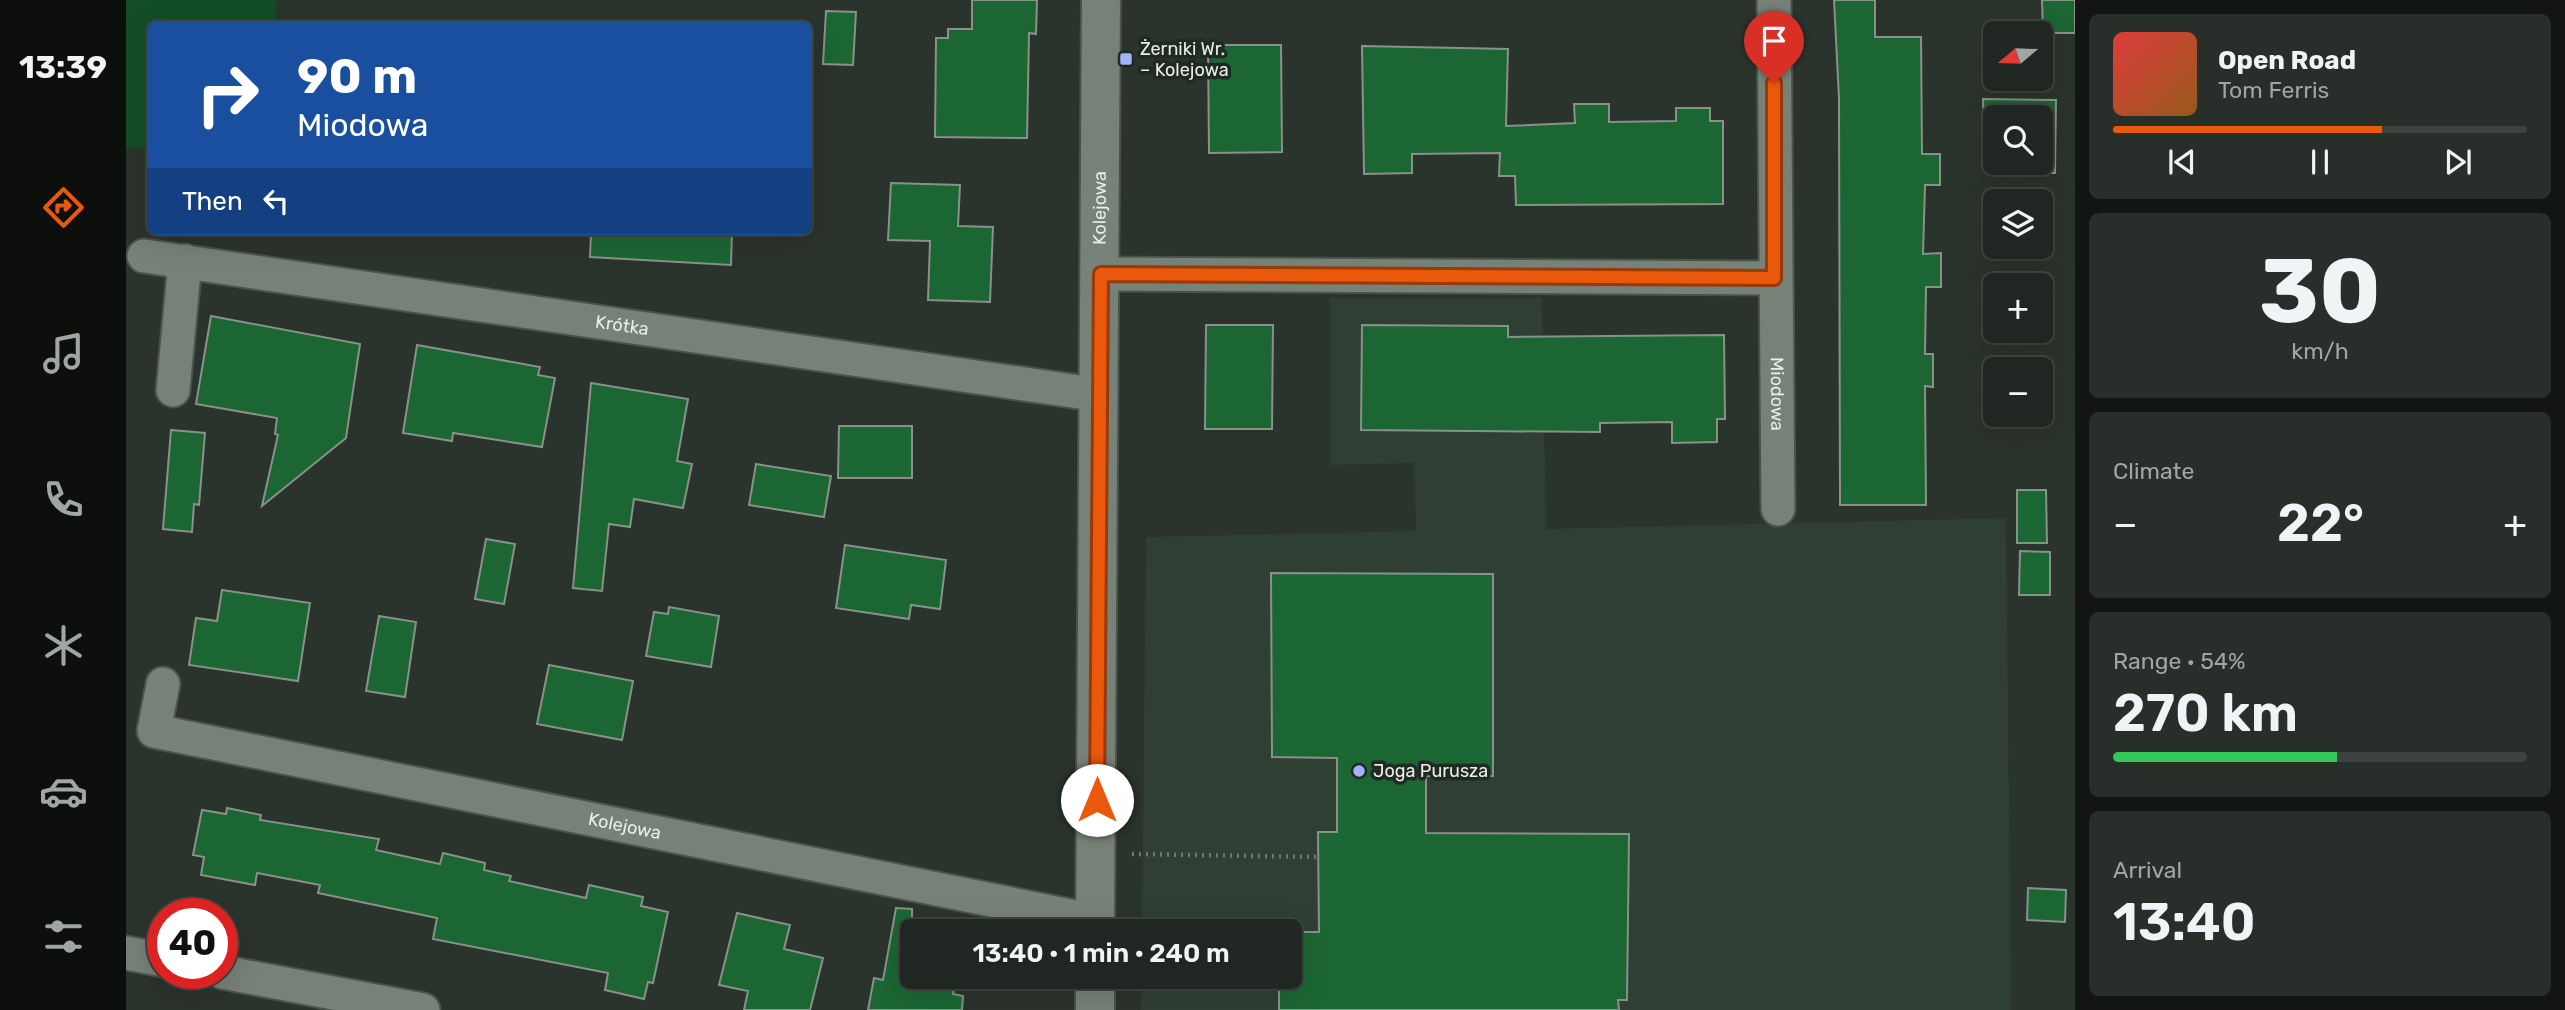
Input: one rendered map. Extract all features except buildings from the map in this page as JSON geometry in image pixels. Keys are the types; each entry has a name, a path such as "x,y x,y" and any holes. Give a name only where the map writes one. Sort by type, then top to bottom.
{"street":[{"name":"Kolejowa","path":"1096,919 1101,0"},
{"name":"Miodowa","path":"1774,0 1774,278 1778,509"},
{"name":"Krótka","path":"144,256 1100,395"},
{"path":"173,390 185,261"},
{"path":"1101,274 1774,278"},
{"name":"Kolejowa","path":"163,684 154,731 1062,919"},
{"path":"126,953 147,957"},
{"path":"238,975 423,1010"},
{"path":"1095,989 1095,1010"}],"path":[{"path":"1131,853 1318,857"}],"shaded area":[{"path":"1330,298 1542,298 1546,529 2006,518 2011,1010 1141,1010 1141,989 1302,989 1302,919 1142,919 1146,537 1416,531 1414,463 1330,465"}],"green space":[{"path":"126,0 277,0 275,21 147,21 147,148 126,147"}],"place":[{"name":"Żerniki Wr. – Kolejowa","path":"1126,59"},
{"name":"Joga Purusza","path":"1359,771"}],"route":[{"path":"1097,800 1101,274 1774,278 1774,83"}]}
